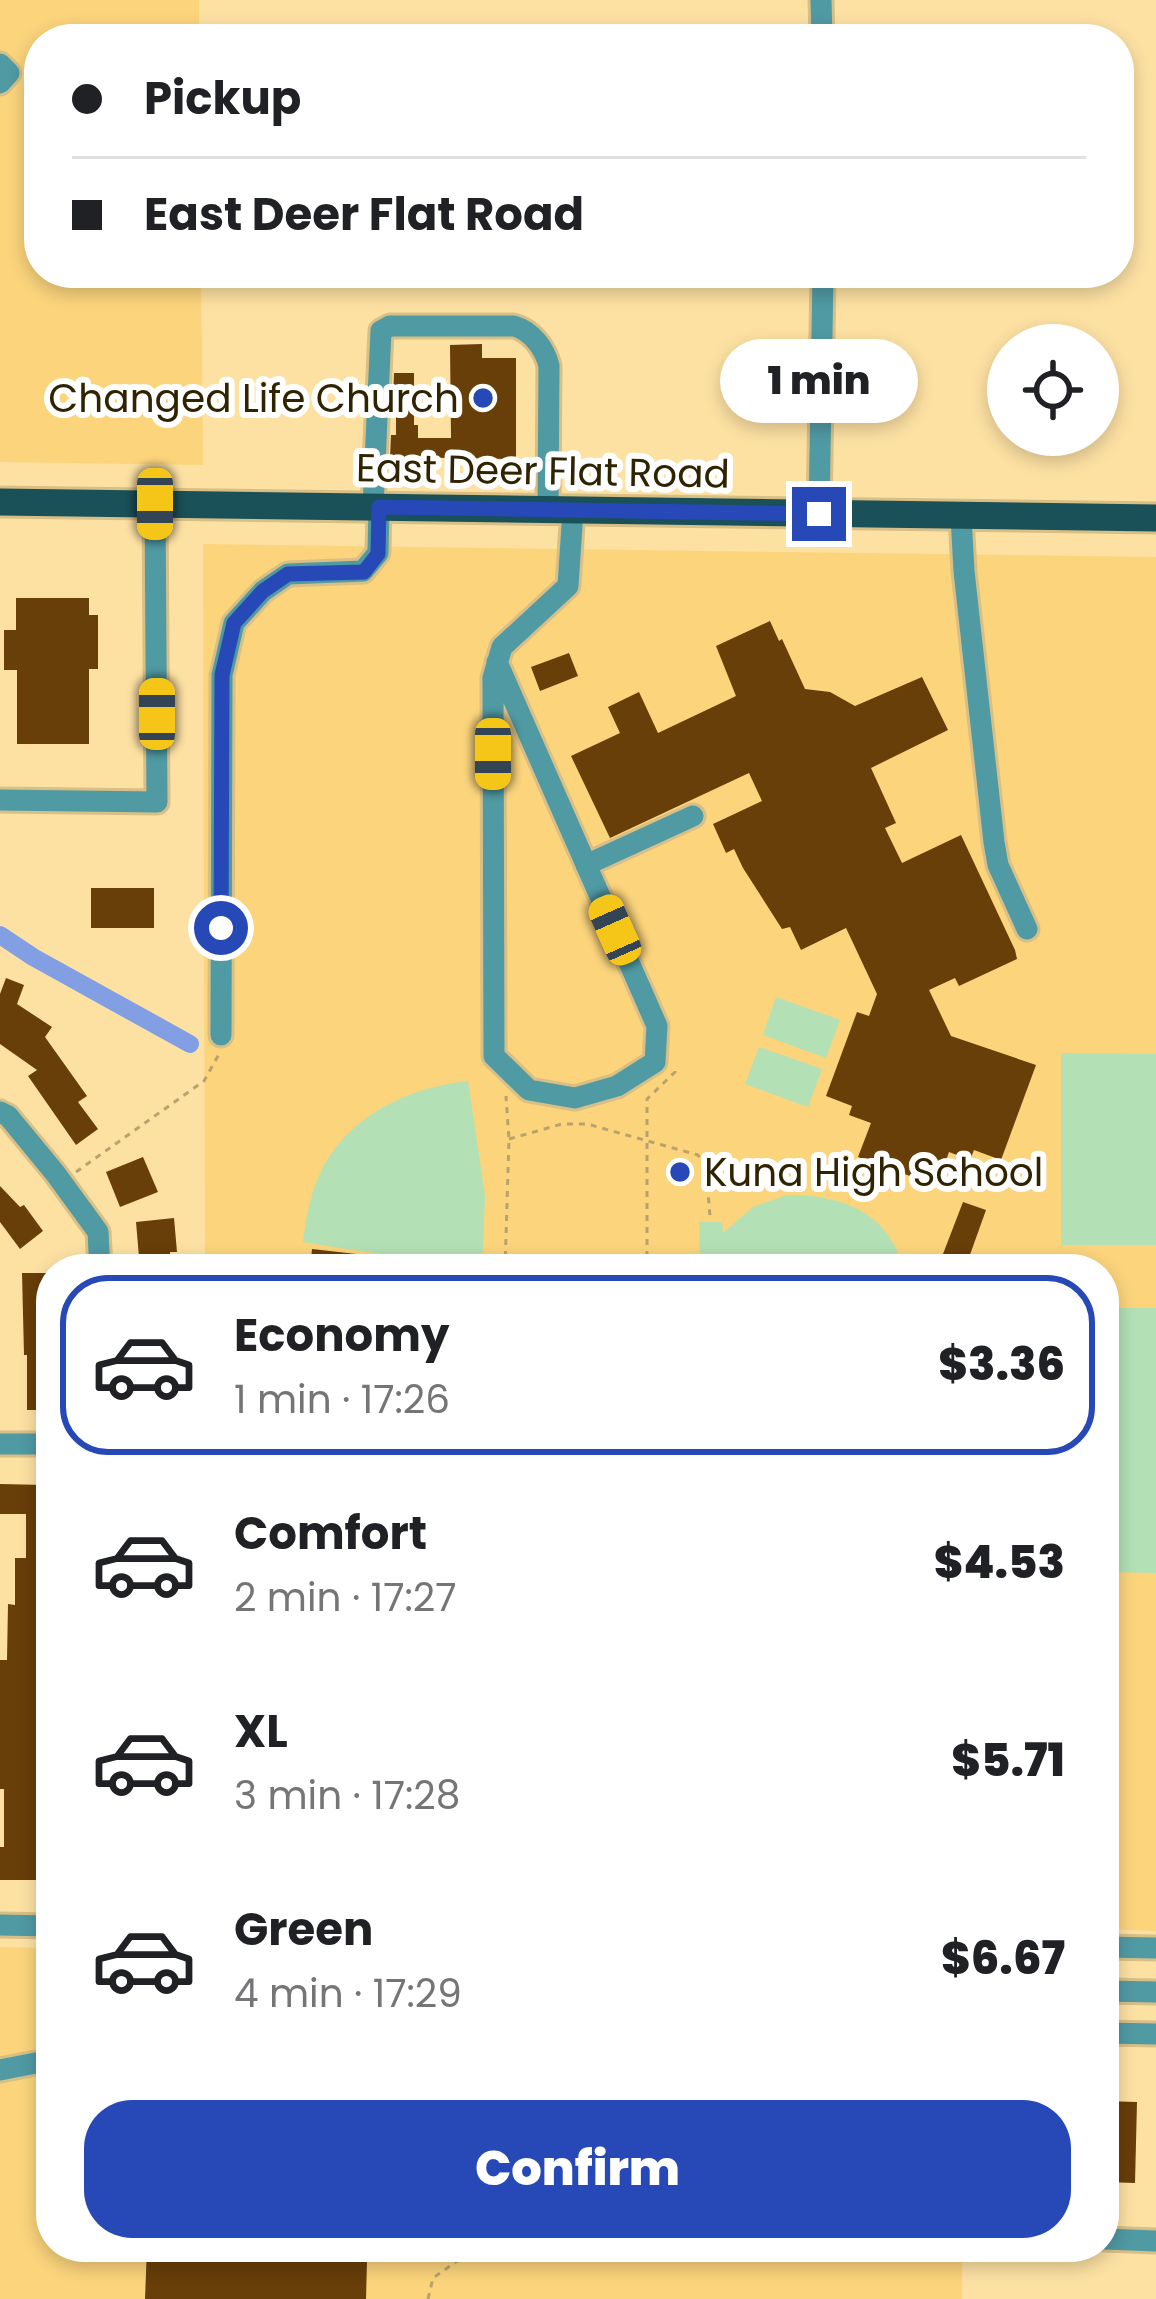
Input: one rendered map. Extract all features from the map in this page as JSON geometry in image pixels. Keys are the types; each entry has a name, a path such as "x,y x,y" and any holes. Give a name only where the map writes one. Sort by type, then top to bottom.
{"main road":[{"name":"East Deer Flat Road","path":"0,502 1156,518"}],"street":[{"path":"0,64 9,74 0,82"},
{"path":"819,514 823,288"},
{"path":"222,1041 222,675 234,623 263,591 288,574 364,572 378,554 381,331 391,326 514,326 529,333 549,366 568,586 502,647 497,662 493,678 494,1056 529,1090 575,1098 617,1086 655,1063 657,1026 497,662"},
{"path":"0,800 157,802 155,504"},
{"path":"961,516 994,842 998,865 1027,929"},
{"path":"586,865 693,816"},
{"path":"0,1112 55,1173 98,1232 99,1254"},
{"path":"0,1444 36,1444"},
{"path":"0,1925 36,1926"},
{"path":"1119,1947 1156,1948"},
{"path":"1119,1991 1156,1992"},
{"path":"1119,2033 1156,2034"},
{"path":"0,2070 36,2063"},
{"path":"1119,2240 1156,2241"}],"path":[{"path":"74,1173 204,1082 222,1041"},
{"path":"505,1088 509,1139 505,1254"},
{"path":"509,1139 562,1124 587,1124 698,1155 706,1168 710,1216"},
{"path":"428,2299 433,2278 456,2262"}],"shaded area":[{"path":"0,0 199,0 199,24 24,24 24,288 201,288 203,465 0,462"},
{"name":"Kuna High School","path":"203,544 1156,557 1156,1931 1119,1930 1119,1254 205,1254"},
{"path":"0,1947 36,1948 36,2262 962,2262 962,2299 0,2299"}],"green space":[{"path":"776,997 840,1020 826,1058 763,1035"},
{"path":"759,1047 822,1069 808,1107 745,1084"},
{"path":"1061,1053 1156,1054 1156,1245 1061,1245"},
{"path":"468,1081 485,1195 483,1252 386,1254 303,1242 315,1186 344,1138 380,1109"},
{"path":"787,1195 844,1203 874,1220 899,1254 700,1254 699,1222 722,1222 723,1233 753,1207"},
{"path":"1119,1308 1156,1308 1156,1573 1119,1572"}],"building":[{"name":"Changed Life Church","path":"482,344 482,358 516,358 516,459 390,457 391,435 396,435 394,373 414,373 418,438 451,438 450,345"},
{"path":"16,598 89,598 89,615 98,615 98,669 89,669 89,744 17,744 17,670 4,670 4,630 16,630"},
{"path":"770,621 805,689 830,692 855,706 922,677 948,730 871,768 896,823 885,828 902,863 961,835 1015,950 1017,959 959,986 955,978 929,990 951,1036 1036,1065 1001,1160 974,1150 970,1160 949,1152 937,1186 858,1157 871,1123 849,1115 852,1106 826,1096 857,1012 869,1016 877,994 846,928 801,950 790,927 782,929 734,849 726,853 713,824 762,801 749,773 610,838 571,756 620,733 608,707 639,692 658,733 736,696 716,646"},
{"path":"569,653 578,676 540,691 531,667"},
{"path":"91,888 154,888 154,928 91,928"},
{"path":"6,978 24,985 17,1004 52,1027 45,1037 87,1096 78,1102 98,1129 76,1145 28,1076 37,1070 0,1044 0,994"},
{"path":"143,1157 158,1192 120,1207 106,1172"},
{"path":"0,1186 20,1207 24,1205 43,1231 20,1249 0,1222"},
{"path":"963,1202 986,1210 970,1254 943,1254"},
{"path":"174,1218 177,1252 139,1254 136,1222"},
{"path":"312,1249 356,1254 312,1254"},
{"path":"22,1273 36,1273 36,1410 27,1410"},
{"path":"0,1484 36,1485 36,1880 0,1880 4,1789 0,1789 0,1660 7,1660 8,1604 15,1605 15,1558 26,1558 26,1514 0,1514"},
{"path":"1119,2101 1137,2102 1135,2183 1119,2182"},
{"path":"146,2262 367,2262 366,2299 145,2299"}],"waterway":[{"path":"0,935 190,1044"}],"place":[{"name":"Changed Life Church","path":"483,398"},
{"name":"Kuna High School","path":"680,1172"}],"route":[{"path":"221,928 222,675 234,623 263,591 288,574 364,572 378,554 379,507 819,514"}]}
